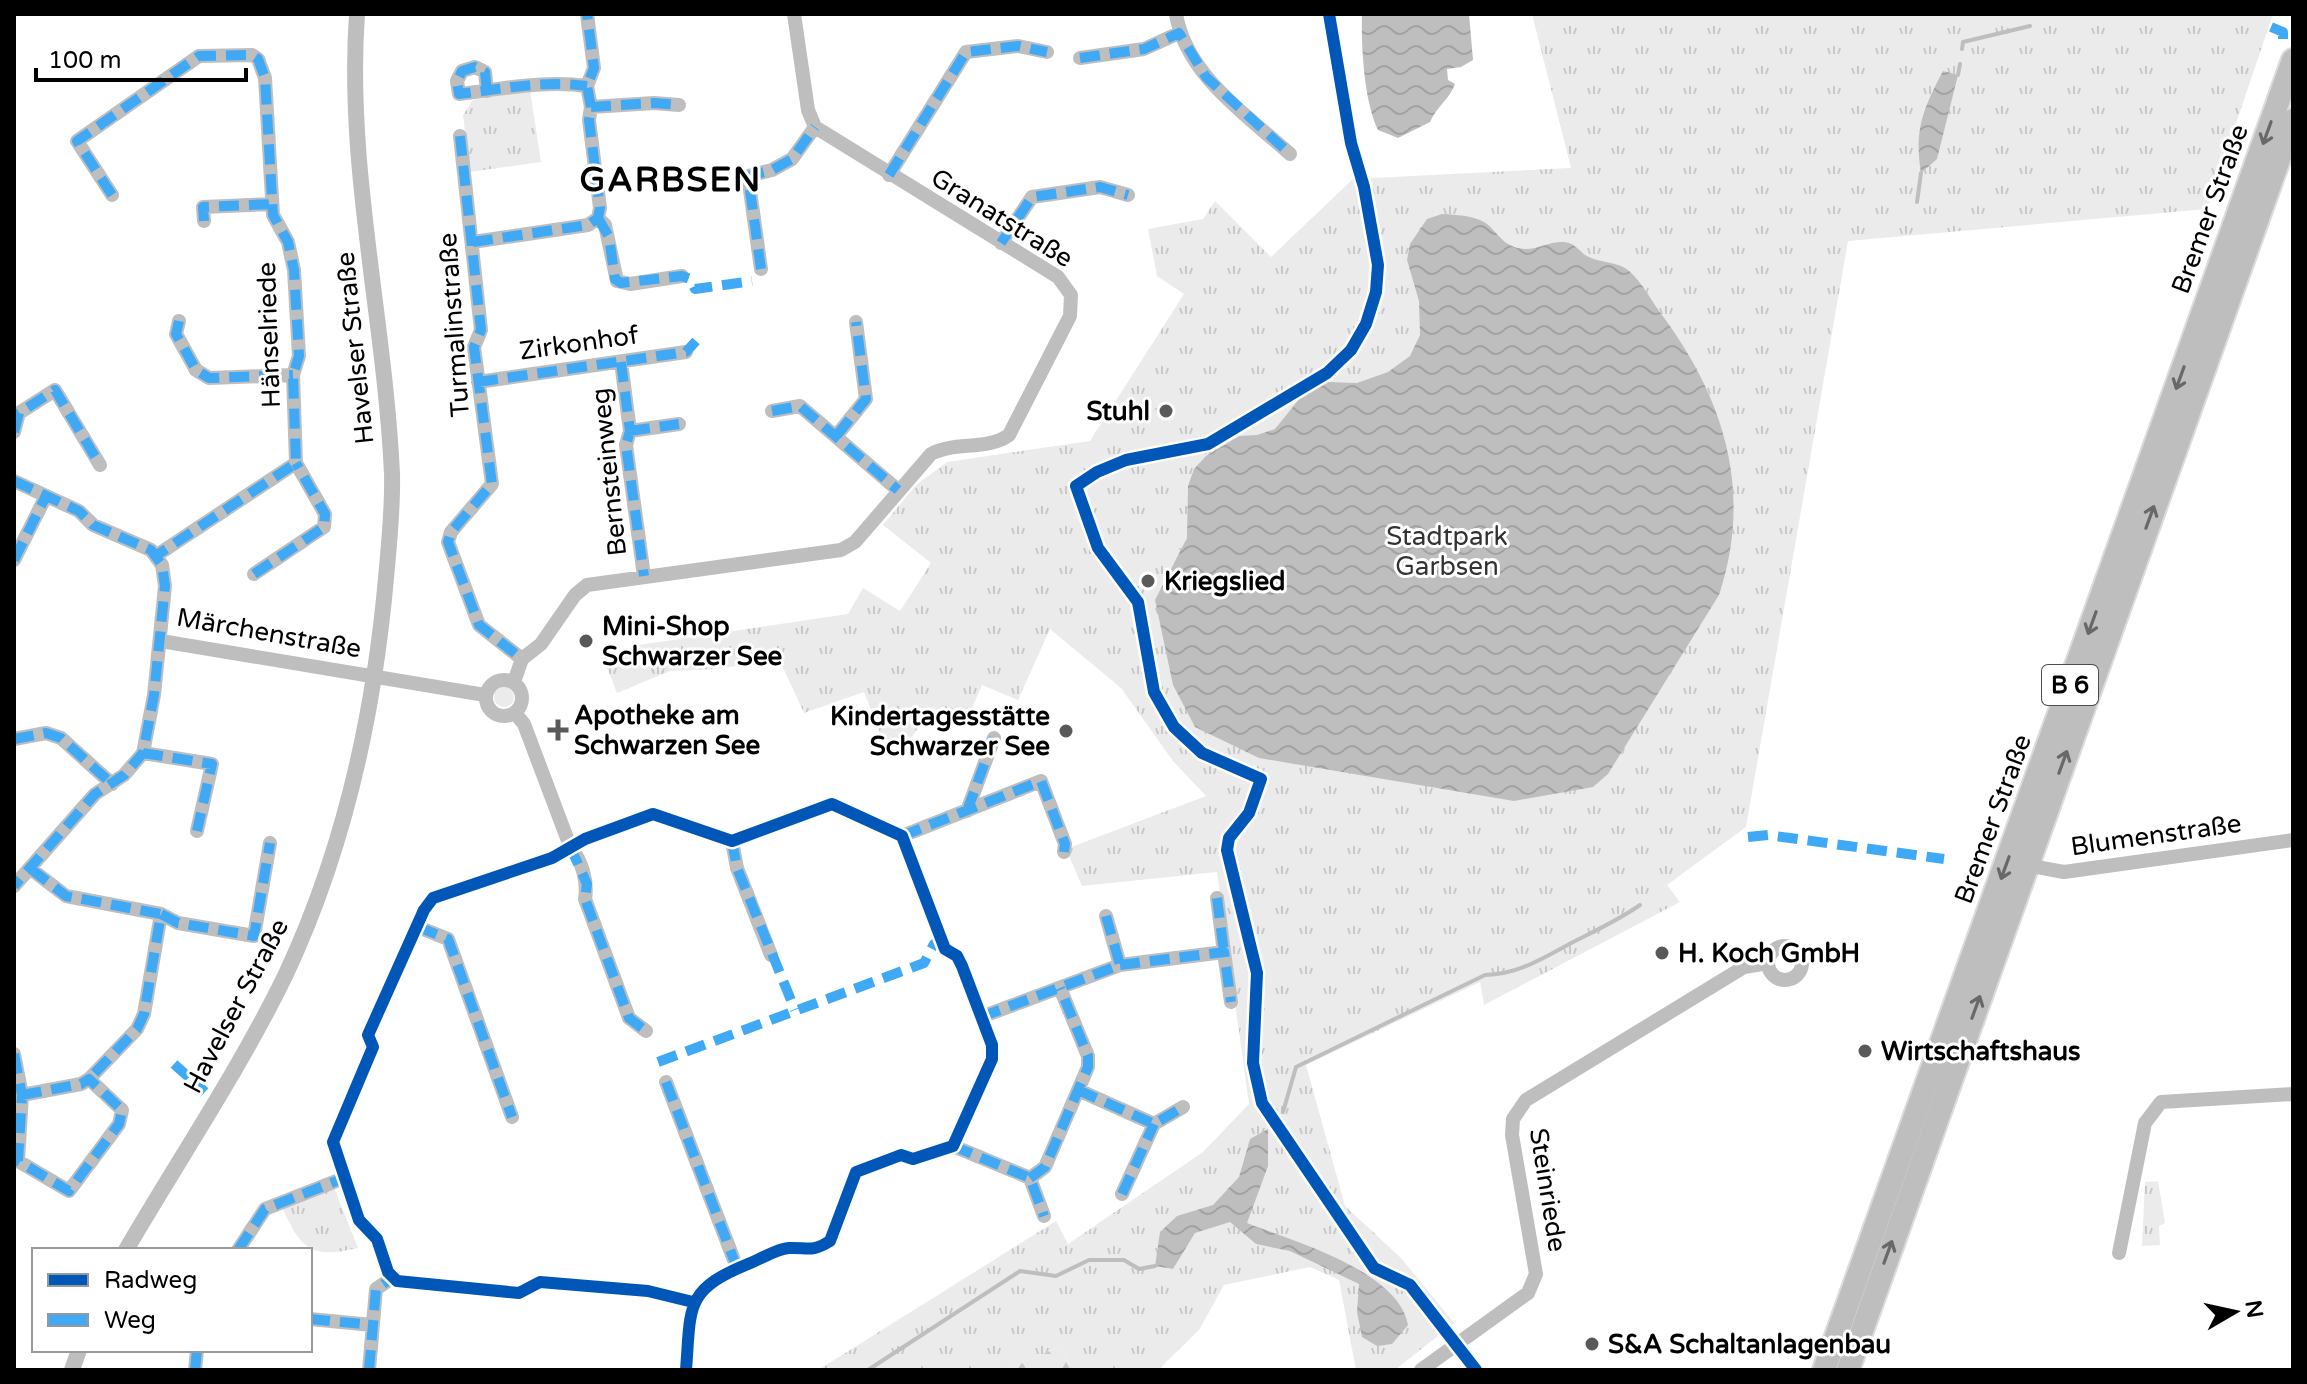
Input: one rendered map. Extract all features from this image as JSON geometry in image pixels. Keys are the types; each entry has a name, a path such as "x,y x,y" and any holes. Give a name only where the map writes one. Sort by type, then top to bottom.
{"main road":[{"name":"Bremer Straße","path":"1824,1370 2293,60"},
{"name":"Bremer Straße","path":"1848,1370 2293,120"}],"street":[{"name":"Havelser Straße","path":"127,1248 250,1041 310,919 331,862 353,779 374,676 385,596 392,479 359,168 355,105 357,14"},
{"path":"587,14 594,68 587,86 600,208 598,218 609,237 617,281 630,284 682,276"},
{"path":"761,269 748,176 787,163 815,127 808,110 794,14"},
{"path":"1176,14 1179,33 1206,77 1290,154"},
{"path":"1080,58 1144,49 1179,33"},
{"path":"889,175 966,52 1018,46 1047,52"},
{"name":"Hänselriede","path":"112,195 77,141 199,56 252,55 261,66 265,78 272,204 277,226 293,256 299,356 293,375 296,463"},
{"path":"487,91 559,82 587,86"},
{"path":"591,107 654,103 679,105"},
{"name":"Granatstraße","path":"514,682 522,659 541,644 582,588 644,576 841,550 855,542 898,490 936,451 998,441 1009,435 1070,316 1072,302 1066,283 815,127"},
{"name":"Turmalinstraße","path":"460,136 473,242 470,257 481,330 474,347 492,484 451,532 448,542 479,625 522,659"},
{"path":"1001,243 1032,197 1100,187 1128,195"},
{"path":"204,221 203,207 272,204"},
{"path":"473,242 588,225 598,218"},
{"path":"179,321 176,334 200,374 209,378 293,375"},
{"path":"837,435 866,399 856,322"},
{"name":"Zirkonhof","path":"478,382 686,352"},
{"name":"Bernsteinweg","path":"621,362 630,431 626,445 644,576"},
{"path":"14,432 19,413 55,390 100,465"},
{"path":"772,411 800,406 898,490"},
{"path":"630,431 679,424"},
{"path":"14,481 79,511 93,525 157,555 296,463 325,514 324,527 254,574"},
{"path":"14,560 46,496"},
{"name":"Märchenstraße","path":"157,555 165,586 161,641 374,676"},
{"path":"14,886 95,794 112,784 143,753 161,641"},
{"path":"374,676 485,695"},
{"path":"485,695 496,681 514,682 522,697 515,713"},
{"path":"485,695 488,707 497,715 515,713"},
{"path":"515,713 524,724 587,884 585,899 629,1018 646,1031"},
{"path":"14,739 46,733 61,738 112,784"},
{"path":"967,811 994,738"},
{"path":"143,753 212,764 197,831"},
{"path":"902,836 1041,781 1065,844 1064,852"},
{"path":"693,1302 680,1296 540,1282 519,1293 403,1282 392,1278 377,1239 359,1220 334,1150 335,1132 373,1047 368,1035 433,898 542,862 570,846 653,814 732,841 832,804 902,836 945,949 957,956 992,1045 992,1059 953,1146"},
{"name":"Blumenstraße","path":"2026,865 2064,872 2293,840"},
{"path":"732,841 737,868 771,955"},
{"path":"31,869 66,896 161,914 178,923 254,936 270,843"},
{"path":"1217,898 1231,1002"},
{"path":"22,1095 81,1084 89,1079 140,1021 161,914"},
{"path":"1106,916 1120,965"},
{"path":"418,927 448,939 512,1117"},
{"path":"981,1017 1120,965 1224,952"},
{"name":"Steinriede","path":"1421,1370 1481,1324 1506,1311 1534,1284 1536,1274 1512,1135 1513,1119 1526,1100 1744,967 1768,963"},
{"path":"1030,1178 1045,1167 1088,1067 1088,1056 1060,988"},
{"path":"14,1054 22,1095 18,1161 42,1172 69,1191 123,1114 119,1106 89,1079"},
{"path":"666,1082 737,1268"},
{"path":"1078,1090 1154,1124"},
{"path":"2119,1253 2145,1123 2161,1102 2293,1094"},
{"path":"1122,1194 1154,1124 1183,1107"},
{"path":"686,1370 693,1302 717,1277 737,1268 790,1248 805,1252 830,1241 839,1222 851,1178 856,1172 901,1155 913,1159 953,1146 1030,1178 1044,1216"},
{"path":"239,1248 265,1209 344,1178"},
{"path":"369,1370 376,1289 392,1278"},
{"path":"312,1319 372,1325"}],"green space":[{"name":"Stadtpark Garbsen","path":"1532,14 2273,14 2207,209 1848,241 1746,827 1667,885 1680,902 1484,1005 1480,982 1306,1065 1345,1206 1402,1259 1454,1323 1395,1370 1356,1370 1339,1280 1310,1267 1224,1285 1199,1330 1158,1370 1071,1370 1061,1346 1007,1370 818,1370 1056,1221 1068,1244 1203,1152 1249,1104 1217,872 1082,886 1066,849 1206,796 1173,761 1121,688 1050,629 1018,700 982,685 965,724 933,708 911,738 884,743 864,692 804,713 779,659 717,669 670,671 617,693 606,665 632,646 848,614 863,588 900,611 931,563 883,525 916,485 947,462 1090,441 1184,294 1157,276 1148,229 1203,219 1215,201 1271,257 1353,179 1571,168"},
{"path":"530,90 541,162 470,172 463,115 473,100"},
{"path":"504,687 511,690 514,697 511,704 504,707 497,704 494,697 497,690"},
{"path":"2158,1181 2165,1223 2159,1226 2160,1245 2142,1246 2145,1182"},
{"path":"334,1187 358,1248 329,1252 310,1248 295,1233 282,1207"},
{"path":"1061,1346 1071,1370 1007,1370"}],"water":[{"path":"1362,14 1469,14 1473,60 1461,67 1447,69 1448,80 1455,84 1450,94 1430,122 1398,138 1378,130 1373,118 1364,74"},
{"path":"1943,71 1958,75 1937,159 1921,173 1919,144 1922,120"},
{"path":"1442,214 1479,220 1508,244 1519,248 1568,243 1589,257 1629,271 1643,286 1684,347 1717,414 1727,448 1733,484 1733,520 1729,557 1719,595 1608,774 1593,787 1514,801 1259,758 1195,727 1173,685 1155,600 1187,538 1188,486 1194,469 1206,456 1239,436 1257,435 1275,429 1304,393 1327,382 1357,383 1388,372 1410,356 1420,335 1419,301 1407,260 1410,244 1427,219"},
{"path":"1268,1129 1268,1166 1247,1223 1341,1260 1386,1289 1400,1306 1408,1325 1392,1344 1377,1346 1362,1337 1357,1312 1359,1284 1290,1251 1256,1244 1230,1222 1195,1233 1173,1269 1155,1266 1160,1232 1177,1216 1213,1205 1239,1177 1250,1139"}],"waterway":[{"path":"1962,49 1963,42 2030,26"},
{"path":"1958,75 1960,64"},
{"path":"1917,202 1921,173"},
{"path":"1283,1112 1296,1067 1485,975 1534,963 1640,905"},
{"path":"868,1370 1020,1271 1056,1276 1089,1260 1124,1260 1139,1269 1155,1266"}],"marked path":[{"path":"473,242 588,225 598,218 600,208 587,86 594,68 587,14"},
{"path":"2271,27 2283,32 2283,47"},
{"path":"1080,58 1144,49 1179,33 1206,77 1290,154"},
{"path":"889,175 966,52 1018,46 1047,52"},
{"path":"112,195 77,141 199,56 252,55 258,59 265,78 273,215 288,242 294,270 299,356 293,375 296,463 157,555"},
{"path":"487,91 485,72 475,67 462,71 457,81 459,94 475,92 491,90 507,88 539,85 587,86"},
{"path":"591,107 654,103 679,105"},
{"path":"761,269 748,176 772,170 792,159 815,127"},
{"path":"460,136 481,330 474,347 492,484 451,532 448,542 479,625 522,659"},
{"path":"1001,243 1032,197 1100,187 1128,195"},
{"path":"204,221 203,207 272,204"},
{"path":"598,218 609,237 615,279 621,283 682,276 690,279 695,289 752,281"},
{"path":"179,321 176,334 196,370 209,378 293,375"},
{"path":"837,435 866,399 856,322"},
{"path":"478,382 686,352 696,341"},
{"path":"621,362 630,431 626,445 644,576"},
{"path":"14,432 19,413 55,390 100,465"},
{"path":"772,411 800,406 898,490"},
{"path":"630,431 679,424"},
{"path":"254,574 324,527 325,514 296,463"},
{"path":"14,481 79,511 93,525 151,550 162,565 165,586 154,695 143,753 124,775 95,794 14,886"},
{"path":"14,560 46,496"},
{"path":"14,739 46,733 61,738 112,784"},
{"path":"967,811 994,738"},
{"path":"143,753 212,764 197,831"},
{"path":"902,836 1041,781 1065,844 1064,852"},
{"path":"1748,837 1768,835 1944,859"},
{"path":"732,841 737,868 795,1010"},
{"path":"161,914 178,923 254,936 270,843"},
{"path":"570,846 587,884 585,899 629,1018 646,1031"},
{"path":"31,869 66,896 161,914 144,1014 137,1029 89,1079"},
{"path":"1217,898 1224,952"},
{"path":"981,1017 1120,965 1106,916"},
{"path":"418,927 448,939 512,1117"},
{"path":"658,1062 924,963 934,944 942,941"},
{"path":"1120,965 1224,952 1231,1002"},
{"path":"1030,1178 1045,1167 1088,1067 1088,1056 1060,988"},
{"path":"14,1054 22,1095 18,1161 69,1191 119,1124 122,1110 89,1079 81,1084 22,1095"},
{"path":"174,1064 205,1092"},
{"path":"666,1082 737,1268"},
{"path":"1078,1090 1154,1124 1183,1107"},
{"path":"1122,1194 1154,1124"},
{"path":"953,1146 1030,1178 1044,1216"},
{"path":"239,1248 265,1209 344,1178"},
{"path":"369,1370 376,1289 392,1278"},
{"path":"312,1319 372,1325"},
{"path":"195,1370 197,1352"}],"cycle path":[{"path":"1329,14 1351,143 1364,187 1378,265 1376,292 1366,324 1351,350 1327,373 1208,444 1126,460 1097,472 1076,486 1098,548 1138,602 1154,692 1174,727 1202,753 1261,779 1249,813 1229,838 1227,850 1257,973 1253,1063 1262,1103 1374,1268 1410,1285 1476,1370"},
{"path":"686,1370 691,1316 702,1292 727,1273 774,1252 789,1248 813,1248 830,1241 856,1172 901,1155 913,1159 953,1146 992,1059 992,1045 962,966 957,956 945,949 902,836 832,804 732,841 653,814 585,839 552,858 433,898 424,910 368,1035 373,1047 333,1142 359,1220 377,1239 388,1272 397,1281 519,1293 540,1282 648,1291 693,1302"}],"place":[{"name":"Stuhl","path":"1166,411"},
{"name":"Kriegslied","path":"1148,581"},
{"name":"Mini-Shop Schwarzer See","path":"586,641"},
{"name":"Apotheke am Schwarzen See","path":"558,730"},
{"name":"Kindertagesstätte Schwarzer See","path":"1066,731"},
{"name":"H. Koch GmbH","path":"1662,953"},
{"name":"Wirtschaftshaus","path":"1865,1051"},
{"name":"S&A Schaltanlagenbau","path":"1592,1344"}],"district":[{"name":"GARBSEN","path":"671,180"}]}
